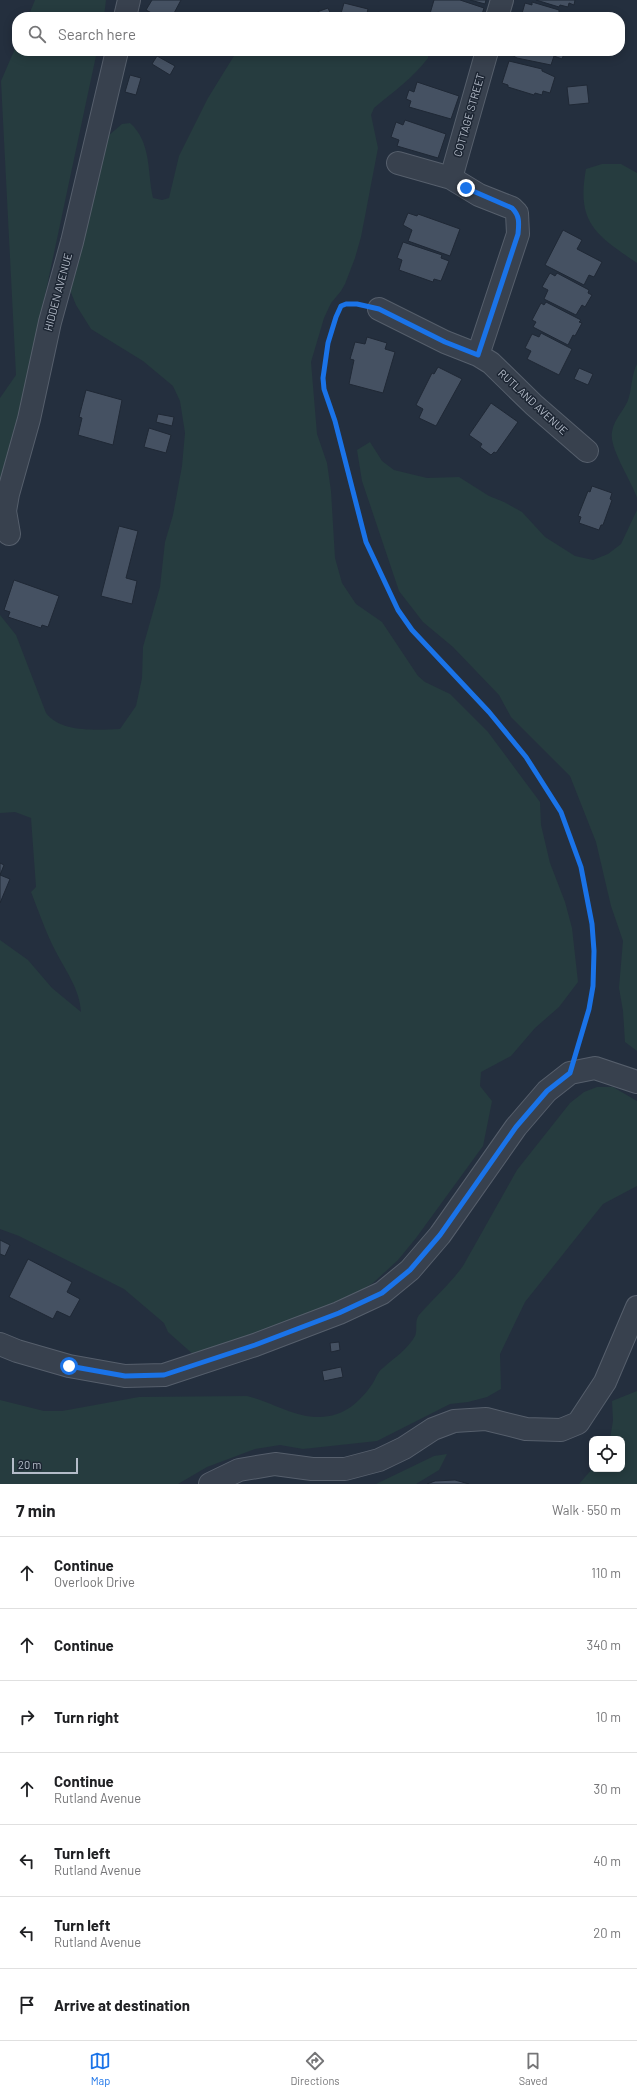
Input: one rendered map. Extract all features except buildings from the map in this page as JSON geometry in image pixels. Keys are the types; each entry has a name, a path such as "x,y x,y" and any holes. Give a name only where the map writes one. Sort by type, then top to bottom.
{"street":[{"path":"126,12 129,0"},
{"path":"498,12 502,0"},
{"name":"HIDDEN AVENUE","path":"9,534 5,511 8,494 29,419 50,322 72,242 116,56"},
{"name":"COTTAGE STREET","path":"451,178 486,56"},
{"path":"398,163 451,178 479,194 512,208 517,214 519,221 518,234 478,355"},
{"name":"RUTLAND AVENUE","path":"379,309 445,342 478,355 492,363 534,405 587,452"},
{"path":"0,1344 17,1351 69,1366 125,1376 164,1375 255,1345 339,1313 382,1293 410,1270 440,1235 516,1127 547,1091 570,1073 595,1068 637,1082"},
{"path":"210,1484 239,1470 275,1464 312,1469 345,1468 379,1460 404,1448 433,1429 454,1421 486,1419 526,1429 561,1430 578,1423 605,1382 637,1307"}],"path":[{"path":"379,309 357,304 346,304 341,306 328,343 323,378 324,389 335,421 366,542 398,610 412,630 489,712 526,757 564,819 581,867 592,924 594,951 593,986 589,1009 570,1073"}],"green space":[{"path":"35,0 106,0 105,12 30,12"},
{"path":"12,56 96,56 12,450 0,521 0,398 16,375 1,81"},
{"path":"234,56 428,56 416,72 374,108 371,115 378,148 361,237 345,284 331,303 324,318 311,362 317,434 327,463 331,491 335,558 342,583 356,604 382,622 418,676 425,682 450,694 488,732 540,802 541,825 550,863 565,902 572,928 578,982 559,1007 535,1028 511,1056 481,1072 480,1086 492,1101 483,1146 416,1238 398,1260 373,1283 353,1295 288,1324 195,1356 168,1332 164,1323 124,1289 19,1236 0,1229 0,940 28,960 52,988 81,1012 75,988 52,945 31,892 36,887 31,818 15,812 0,813 0,615 16,635 46,713 61,724 70,727 91,730 120,729 136,706 142,678 143,647 160,587 165,542 173,515 182,466 185,433 180,401 173,386 143,361 91,329 76,305 66,280 108,136 122,124 130,123 142,140 148,158 153,198 162,200 169,198 179,156 208,98"},
{"path":"602,164 621,164 637,173 637,263 600,235 592,226 587,215 584,203 586,169"},
{"path":"637,364 637,498 617,456 612,439 612,432 615,422 625,406 630,393 634,371"},
{"path":"370,442 382,461 394,470 427,478 459,477 489,496 522,512 545,537 575,556 593,560 608,554 621,544 637,510 637,1051 625,1042 623,1011 619,988 623,941 611,906 596,842 570,776 511,717 499,695 453,647 423,622 399,591 362,481 357,450"},
{"path":"597,1087 613,1087 637,1101 637,1186 603,1204 525,1302 500,1354 501,1389 487,1397 468,1402 450,1404 377,1441 303,1449 280,1445 255,1449 207,1467 178,1484 0,1484 0,1400 44,1411 62,1411 139,1397 247,1396 300,1415 319,1417 344,1411 363,1396 380,1371 412,1341 416,1334 416,1323 419,1315 453,1279 463,1266 517,1170 570,1103 584,1092"},
{"path":"637,1391 637,1484 579,1484 589,1472 625,1472 625,1436 610,1436 613,1421 612,1401"},
{"path":"447,1454 439,1470 416,1484 376,1484 434,1456"}],"route":[{"path":"69,1366 125,1376 164,1375 255,1345 339,1313 382,1293 410,1270 440,1235 516,1127 547,1091 570,1073 589,1009 593,986 594,951 592,924 581,867 561,812 526,757 489,712 412,630 398,610 377,562 366,542 335,421 324,389 323,378 328,343 341,306 346,304 357,304 379,309 445,342 478,355 518,234 519,221 517,214 512,208 466,188"}]}
